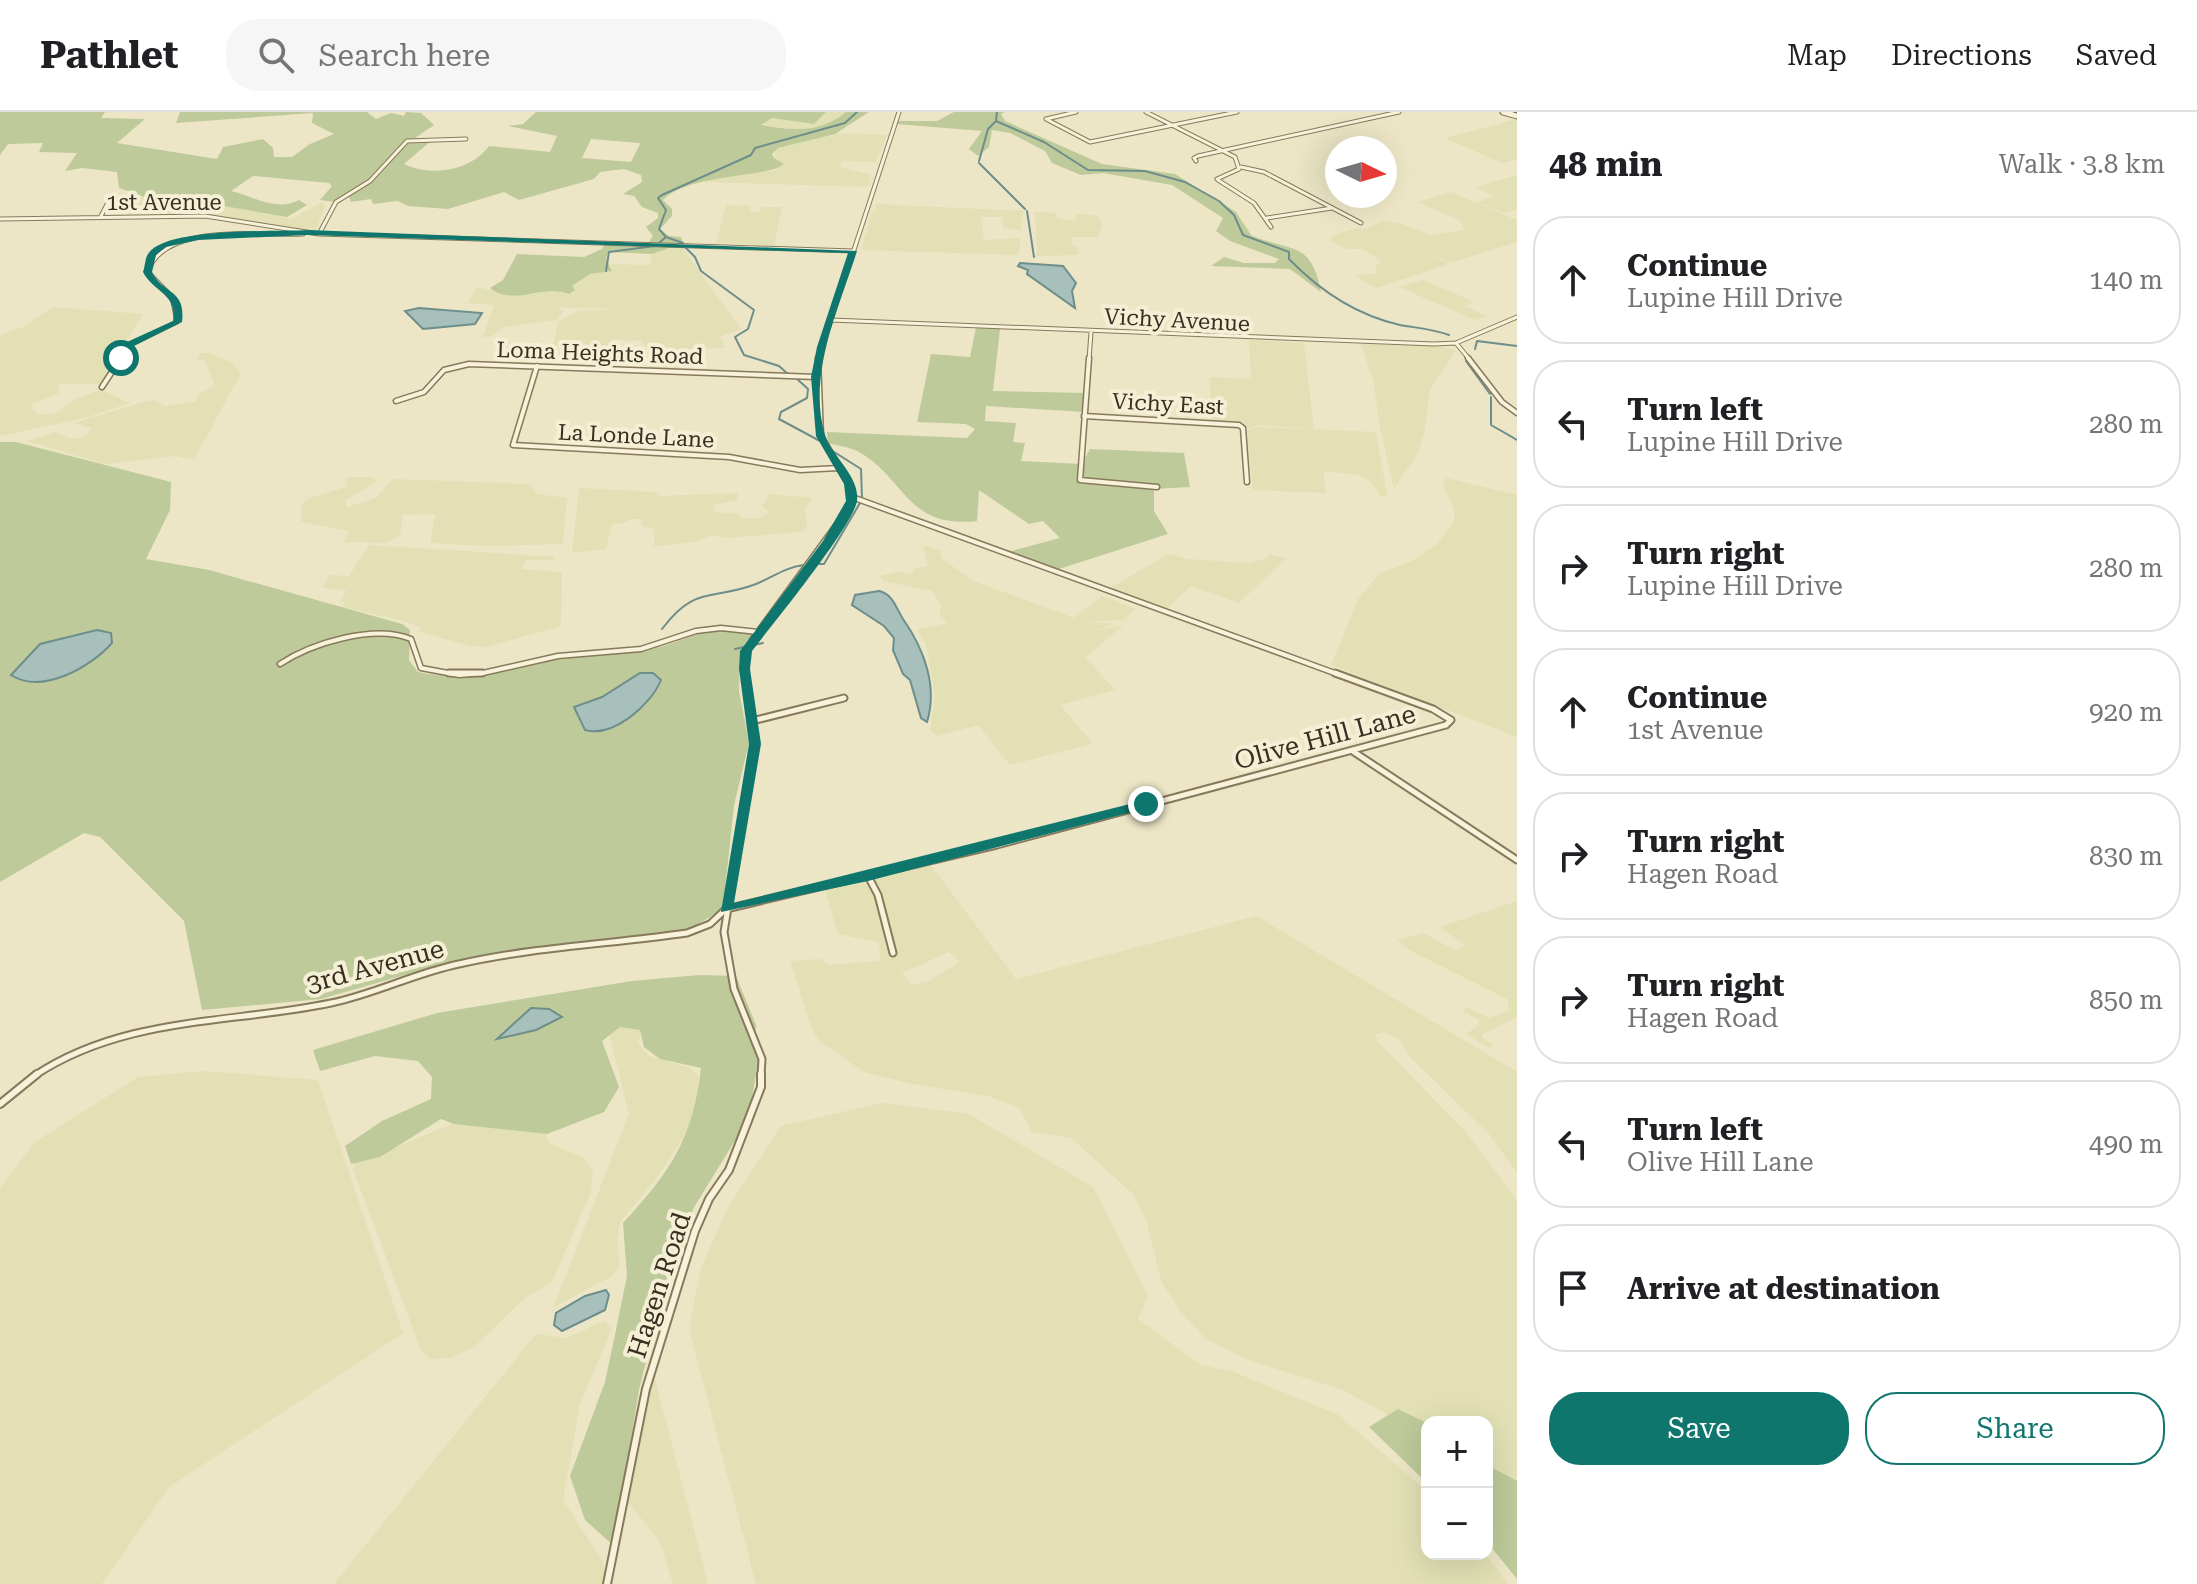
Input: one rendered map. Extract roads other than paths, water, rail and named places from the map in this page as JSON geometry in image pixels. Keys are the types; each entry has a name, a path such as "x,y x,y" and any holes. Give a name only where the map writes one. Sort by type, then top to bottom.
{"main road":[{"path":"1503,112 1517,116"}],"street":[{"path":"852,497 849,484 821,436 816,377 831,320 899,112"},
{"path":"1076,112 1046,119 1090,142 1237,112"},
{"path":"1146,112 1235,157 1241,167"},
{"path":"1196,161 1195,157 1399,112"},
{"path":"319,234 336,202 370,181 406,141 466,139"},
{"path":"1271,227 1267,218 1248,198 1217,179 1241,167 1264,172 1325,204"},
{"path":"100,218 112,195"},
{"path":"1267,218 1333,208 1361,223"},
{"name":"1st Avenue","path":"0,219 205,216 319,234 853,251"},
{"path":"102,387 131,344 177,322 179,310 172,294 152,280 148,272 152,254 159,248 203,237 308,233"},
{"name":"Vichy Avenue","path":"831,320 1307,342 1456,343 1517,317"},
{"name":"Vichy East","path":"1091,332 1080,480 1157,487"},
{"path":"1456,343 1502,402 1517,413"},
{"name":"Loma Heights Road","path":"396,401 424,392 444,370 455,365 816,377"},
{"name":"La Londe Lane","path":"537,366 513,445 716,456 800,470 839,468"},
{"name":"Vichy East","path":"1084,416 1239,425 1243,428 1247,482"},
{"name":"Hagen Road","path":"607,1584 646,1389 689,1259 695,1231 729,1170 761,1087 762,1059 734,989 724,932 753,766 752,721 744,669 747,649 828,541 852,497"},
{"name":"Olive Hill Lane","path":"726,909 868,876 1353,751 1446,725 1451,720 1433,709 852,497"},
{"path":"280,664 300,653 382,633 397,632 409,637 421,668 459,675 558,656 641,649 702,630 758,632"},
{"path":"752,721 844,698"},
{"path":"1353,751 1517,860"},
{"path":"868,876 878,895 893,953"},
{"name":"3rd Avenue","path":"0,1104 36,1071 56,1059 145,1029 203,1017 340,1001 471,962 687,933 710,924 726,909"}],"water":[{"path":"1020,263 1063,266 1076,283 1072,291 1075,308 1027,274 1028,270 1018,266"},
{"path":"419,308 482,313 475,324 423,329 405,311"},
{"path":"879,591 894,602 923,655 931,695 927,722 921,718 910,680 903,674 893,650 894,638 884,626 852,605 855,595"},
{"path":"97,630 111,633 112,643 79,669 65,676 37,682 11,675 40,644"},
{"path":"640,673 653,673 661,680 640,709 607,729 585,730 574,707 602,697"},
{"path":"531,1008 549,1009 562,1017 536,1030 497,1039"},
{"path":"606,1290 609,1295 605,1310 562,1331 554,1325 556,1313 585,1296"}],"waterway":[{"path":"666,237 659,229 666,210 658,198 662,195 751,155 755,148 845,123 857,112"},
{"path":"996,121 997,112"},
{"path":"979,161 988,129 996,121"},
{"path":"996,121 1044,142 1088,170 1145,171 1185,182 1219,201 1234,215 1243,235 1289,252 1289,259 1301,271 1340,300 1384,321 1449,335"},
{"path":"979,163 1025,209"},
{"path":"1027,211 1034,257"},
{"path":"659,243 666,237"},
{"path":"666,237 683,243"},
{"path":"606,271 609,252 655,246"},
{"path":"684,246 695,257 701,271 754,310 748,329 735,337 744,355 779,366 788,374"},
{"path":"1475,349 1477,341 1517,346"},
{"path":"1466,361 1490,394"},
{"path":"796,378 808,389 807,398 781,412 779,419 820,441"},
{"path":"1491,397 1491,425 1517,440"},
{"path":"831,450 861,469 862,498"},
{"path":"816,564 824,564 860,503"},
{"path":"662,629 695,599 741,589 804,565"},
{"path":"735,649 763,643"}]}
